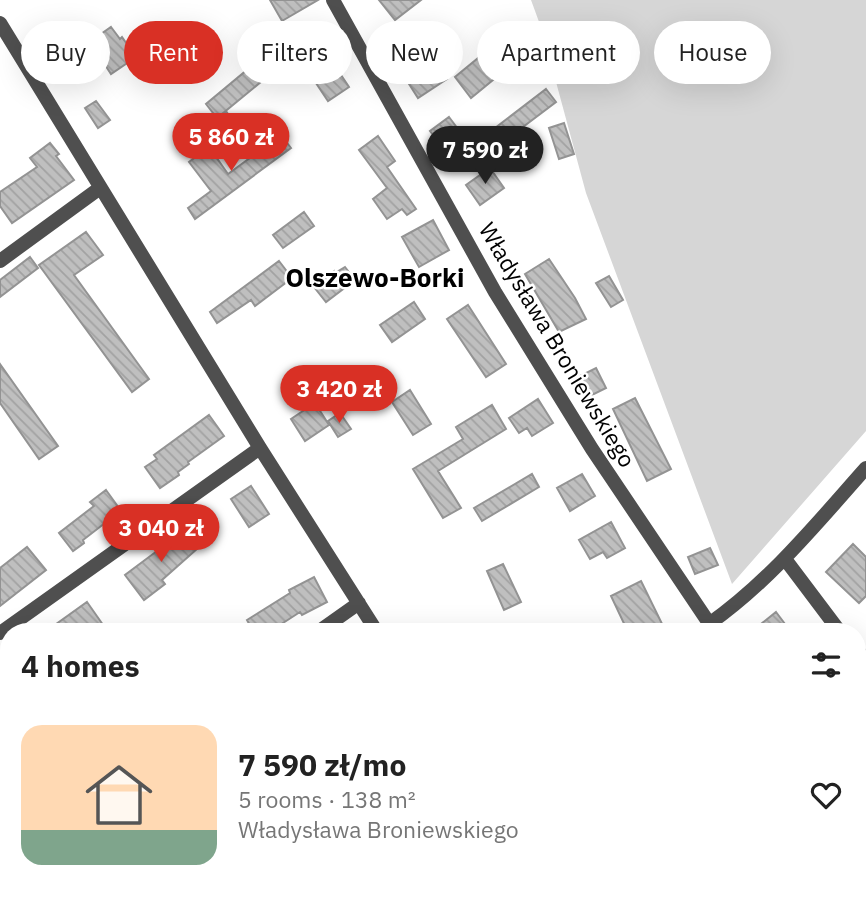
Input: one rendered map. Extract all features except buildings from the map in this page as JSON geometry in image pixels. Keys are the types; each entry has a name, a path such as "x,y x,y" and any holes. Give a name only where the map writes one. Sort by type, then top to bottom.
{"street":[{"name":"Władysława Broniewskiego","path":"333,0 495,292 592,449 709,623"},
{"path":"0,23 260,448 371,623"},
{"path":"0,261 100,188"},
{"path":"14,623 260,448"},
{"path":"716,623 785,559 866,468"},
{"path":"785,559 832,623"},
{"path":"331,623 359,603"}],"shaded area":[{"path":"531,0 866,0 866,431 732,584 586,193 557,84 640,84 640,21 539,21"}],"district":[{"name":"Olszewo-Borki","path":"375,278"}]}
